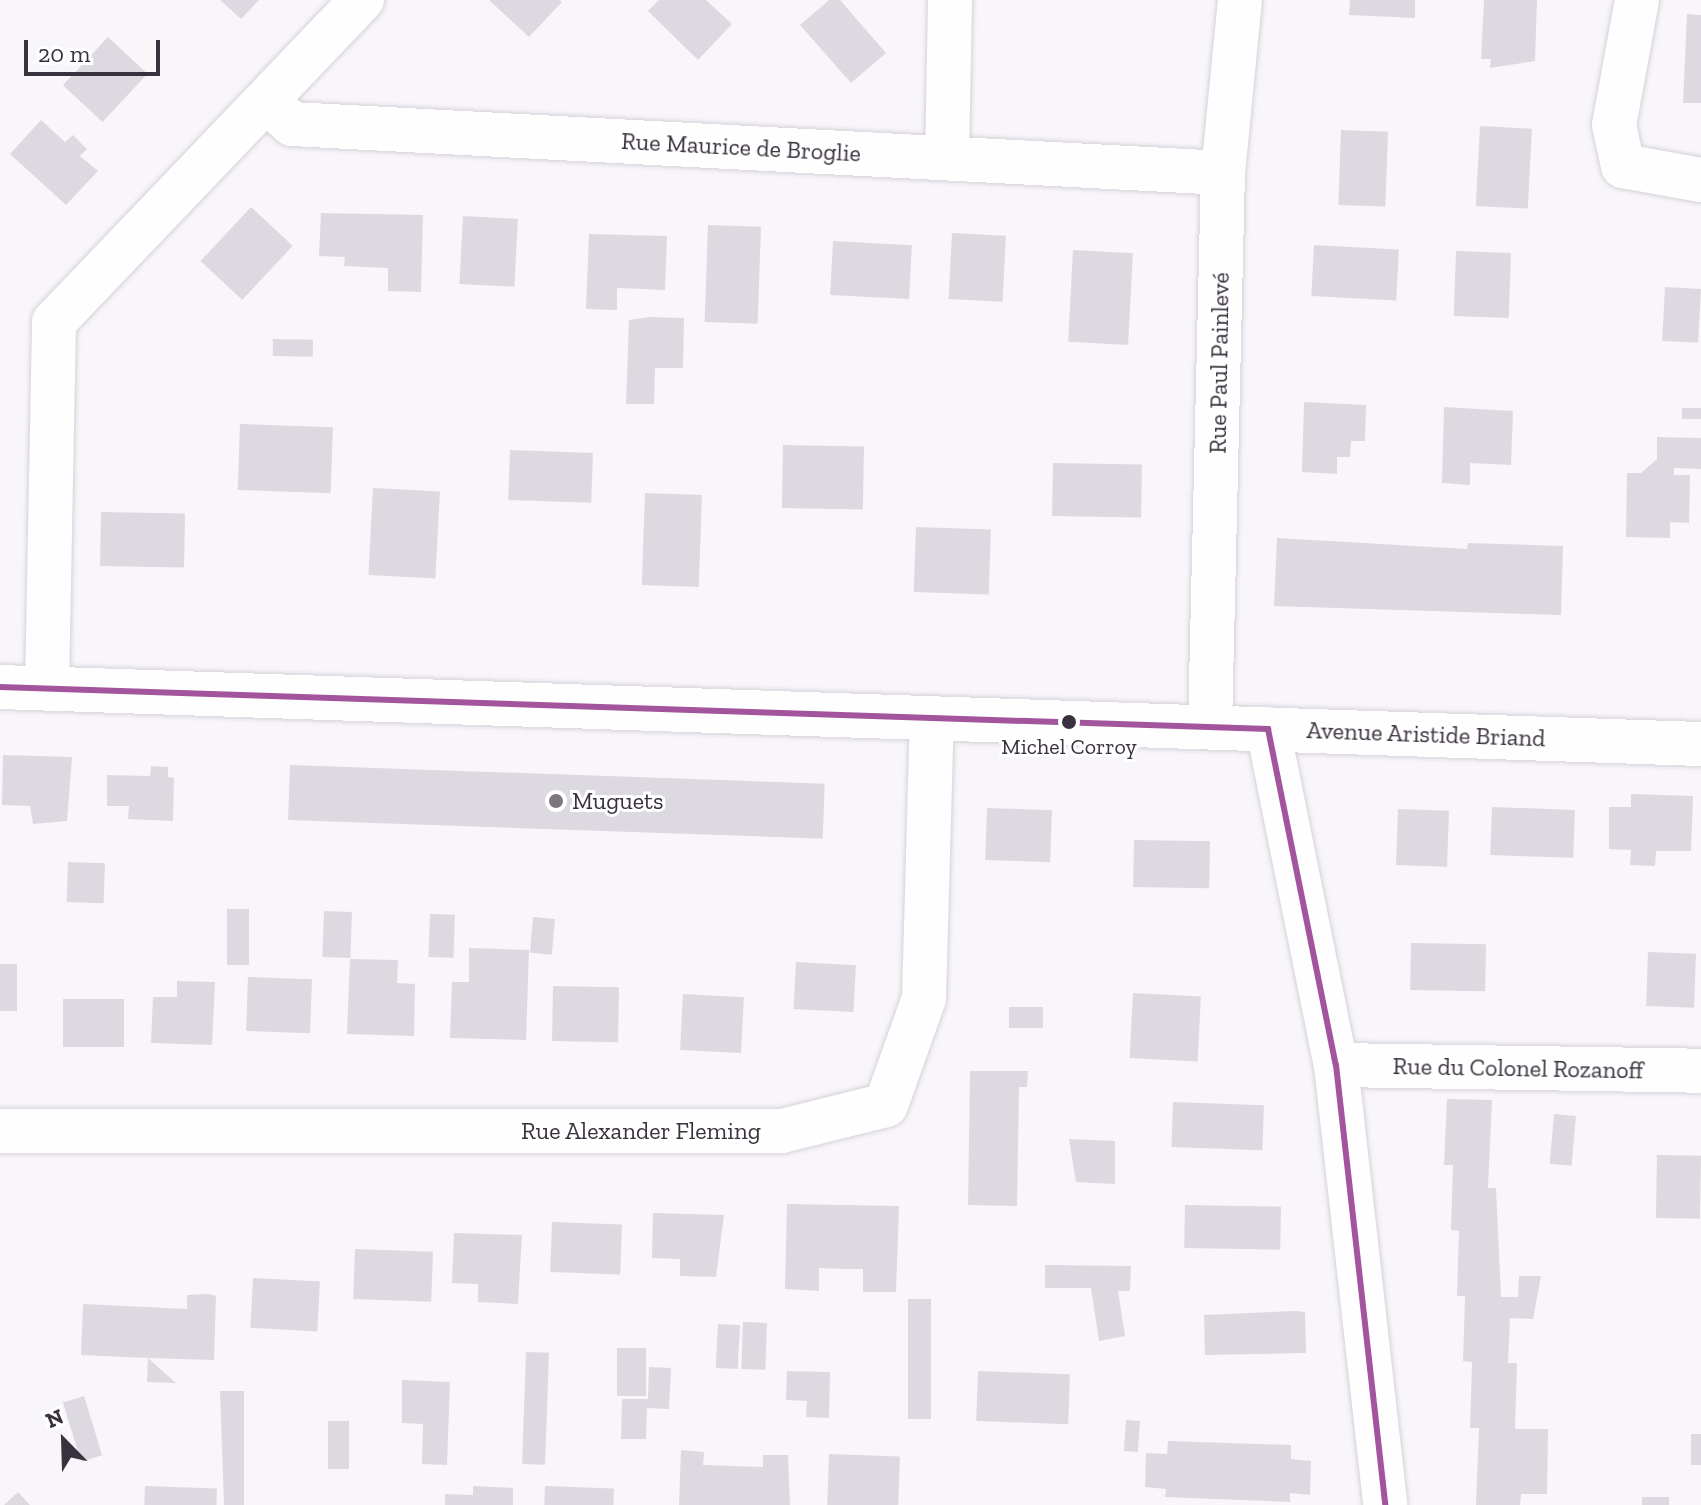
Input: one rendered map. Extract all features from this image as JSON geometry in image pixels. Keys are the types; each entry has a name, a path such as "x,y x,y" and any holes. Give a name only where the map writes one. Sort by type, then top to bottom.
{"street":[{"path":"47,688 54,322 362,0"},
{"path":"947,158 950,0"},
{"name":"Rue Paul Painlevé","path":"1210,727 1223,173 1240,0"},
{"path":"1637,0 1614,125 1623,166 1701,180"},
{"name":"Rue Maurice de Broglie","path":"267,102 292,124 1223,173"},
{"name":"Avenue Aristide Briand","path":"0,687 1701,744"},
{"name":"Rue Alexander Fleming","path":"0,1131 782,1131 886,1105 924,998 932,718"},
{"path":"1268,729 1336,1065 1385,1505"},
{"name":"Rue du Colonel Rozanoff","path":"1336,1065 1701,1071"}],"building":[{"path":"220,0 259,0 241,19"},
{"path":"489,0 559,0 562,2 529,37"},
{"path":"659,0 706,0 732,24 698,60 648,11"},
{"path":"829,0 840,0 886,53 851,83 800,25"},
{"path":"1350,0 1415,0 1415,18 1349,15"},
{"path":"1484,0 1537,0 1535,61 1490,68 1491,59 1481,59"},
{"path":"1687,14 1701,15 1701,103 1683,103"},
{"path":"108,37 147,74 102,122 63,85"},
{"path":"41,120 65,142 73,135 87,149 80,156 98,171 66,205 10,154"},
{"path":"1480,126 1532,129 1528,209 1476,206"},
{"path":"1341,130 1388,132 1385,207 1338,205"},
{"path":"251,207 293,246 242,300 201,261"},
{"path":"321,213 423,215 421,292 388,291 388,268 344,266 345,257 319,256"},
{"path":"463,216 518,219 514,287 459,284"},
{"path":"708,225 761,227 758,324 705,322"},
{"path":"952,233 1006,236 1002,302 949,299"},
{"path":"589,234 667,236 665,290 617,288 617,310 586,309"},
{"path":"833,241 912,245 909,299 830,295"},
{"path":"1314,245 1399,249 1396,300 1311,296"},
{"path":"1073,250 1133,253 1128,345 1068,342"},
{"path":"1456,251 1511,253 1509,318 1454,316"},
{"path":"1665,287 1701,289 1698,343 1662,341"},
{"path":"684,318 683,368 655,368 654,404 626,404 629,320"},
{"path":"273,339 313,340 313,357 273,356"},
{"path":"1304,402 1366,405 1365,441 1351,441 1350,457 1337,457 1337,474 1302,472"},
{"path":"1444,407 1513,411 1511,465 1470,463 1470,485 1442,483"},
{"path":"1682,408 1701,408 1701,419 1682,419"},
{"path":"240,424 333,427 331,493 238,490"},
{"path":"1657,437 1701,438 1701,469 1674,468 1674,475 1690,475 1689,523 1670,522 1670,538 1626,537 1627,473 1641,473 1657,459"},
{"path":"783,445 864,446 863,509 782,508"},
{"path":"510,450 593,453 591,503 508,500"},
{"path":"1053,463 1142,465 1141,518 1052,516"},
{"path":"373,488 440,492 435,578 368,575"},
{"path":"645,493 702,495 699,587 642,585"},
{"path":"101,512 185,513 184,567 100,566"},
{"path":"916,527 991,530 989,595 914,592"},
{"path":"1277,538 1467,549 1468,543 1563,546 1561,615 1274,606"},
{"path":"3,755 72,757 67,821 33,824 30,806 2,805"},
{"name":"Muguets","path":"290,765 825,784 823,839 288,820"},
{"path":"151,766 168,767 168,777 174,778 173,821 128,819 129,806 107,806 107,775 150,776"},
{"path":"1631,794 1693,796 1691,851 1656,851 1655,866 1630,865 1631,850 1609,849 1609,807 1631,807"},
{"path":"1492,807 1575,810 1573,858 1490,855"},
{"path":"987,808 1052,810 1050,862 985,860"},
{"path":"1398,809 1449,811 1447,867 1396,865"},
{"path":"1134,840 1210,841 1209,888 1133,887"},
{"path":"68,862 105,863 104,903 67,902"},
{"path":"227,909 249,909 249,965 227,965"},
{"path":"324,911 352,912 350,958 322,957"},
{"path":"430,914 455,915 453,958 428,957"},
{"path":"533,917 555,919 552,955 530,953"},
{"path":"1411,943 1486,944 1485,991 1410,990"},
{"path":"469,948 529,950 526,1040 450,1038 452,982 469,982"},
{"path":"1648,952 1696,954 1694,1008 1646,1006"},
{"path":"350,959 398,960 397,983 415,984 414,1036 347,1034"},
{"path":"796,962 856,965 853,1012 794,1009"},
{"path":"0,964 17,964 17,1011 0,1011"},
{"path":"248,977 312,979 310,1033 246,1031"},
{"path":"177,981 215,982 212,1045 151,1043 153,997 177,997"},
{"path":"553,986 619,987 618,1042 552,1041"},
{"path":"1133,993 1201,997 1198,1061 1130,1058"},
{"path":"683,994 744,997 741,1053 680,1050"},
{"path":"63,999 124,999 124,1047 63,1047"},
{"path":"1009,1007 1043,1007 1043,1028 1009,1028"},
{"path":"970,1071 1028,1071 1027,1087 1019,1087 1017,1206 968,1205"},
{"path":"1447,1099 1492,1100 1488,1188 1496,1188 1501,1297 1518,1297 1519,1276 1541,1276 1533,1319 1510,1318 1508,1363 1517,1363 1515,1429 1548,1429 1547,1494 1521,1494 1520,1505 1476,1505 1479,1428 1470,1428 1472,1362 1463,1361 1465,1296 1457,1296 1459,1231 1451,1230 1453,1165 1444,1165"},
{"path":"1173,1102 1264,1105 1262,1150 1171,1147"},
{"path":"1554,1114 1576,1116 1572,1166 1550,1164"},
{"path":"1069,1139 1115,1141 1115,1184 1076,1182"},
{"path":"1657,1155 1701,1156 1700,1219 1656,1218"},
{"path":"787,1204 899,1206 896,1292 863,1292 863,1269 819,1268 819,1291 785,1289"},
{"path":"1185,1205 1281,1207 1280,1250 1184,1248"},
{"path":"653,1213 724,1215 716,1277 680,1276 680,1259 652,1258"},
{"path":"552,1222 622,1224 620,1274 550,1272"},
{"path":"454,1233 522,1235 518,1304 478,1302 478,1284 452,1283"},
{"path":"355,1249 433,1252 431,1302 353,1299"},
{"path":"1045,1265 1131,1266 1130,1291 1118,1291 1125,1336 1099,1341 1091,1288 1045,1288"},
{"path":"253,1278 320,1282 317,1331 250,1328"},
{"path":"187,1295 216,1296 214,1360 81,1355 83,1304 187,1309"},
{"path":"908,1299 931,1299 931,1419 908,1419"},
{"path":"1305,1312 1306,1353 1205,1355 1204,1315"},
{"path":"743,1322 767,1323 765,1370 741,1369"},
{"path":"718,1324 740,1325 738,1369 716,1368"},
{"path":"617,1348 646,1348 646,1396 617,1396"},
{"path":"526,1352 549,1353 545,1465 522,1464"},
{"path":"148,1358 176,1383 147,1382"},
{"path":"649,1367 671,1368 669,1409 647,1408 646,1439 621,1439 622,1399 648,1399"},
{"path":"787,1371 830,1372 829,1418 806,1417 807,1401 786,1400"},
{"path":"978,1371 1070,1374 1068,1424 976,1421"},
{"path":"402,1380 450,1382 447,1465 422,1464 423,1424 402,1423"},
{"path":"220,1391 244,1391 244,1505 224,1505"},
{"path":"84,1396 102,1455 81,1462 63,1402"},
{"path":"1126,1420 1140,1421 1138,1452 1124,1451"},
{"path":"328,1421 349,1421 349,1469 328,1469"},
{"path":"1691,1434 1701,1434 1701,1465 1691,1465"},
{"path":"1168,1441 1291,1445 1291,1459 1311,1461 1310,1495 1290,1493 1290,1502 1165,1497 1166,1489 1145,1487 1146,1453 1167,1454"},
{"path":"681,1450 704,1452 703,1465 763,1467 763,1455 788,1455 790,1505 679,1505"},
{"path":"829,1454 900,1456 898,1505 827,1505"},
{"path":"145,1486 217,1489 216,1505 144,1505"},
{"path":"473,1486 513,1488 513,1505 445,1505 445,1494 473,1495"},
{"path":"545,1486 614,1488 613,1505 544,1505"},
{"path":"18,1492 30,1505 4,1505"},
{"path":"1642,1497 1669,1497 1669,1505 1642,1505"}],"transit line":[{"path":"0,687 1268,729"},
{"path":"1268,729 1336,1065 1385,1505"}],"place":[{"name":"Michel Corroy","path":"1069,722"},
{"name":"Muguets","path":"556,801"}]}
